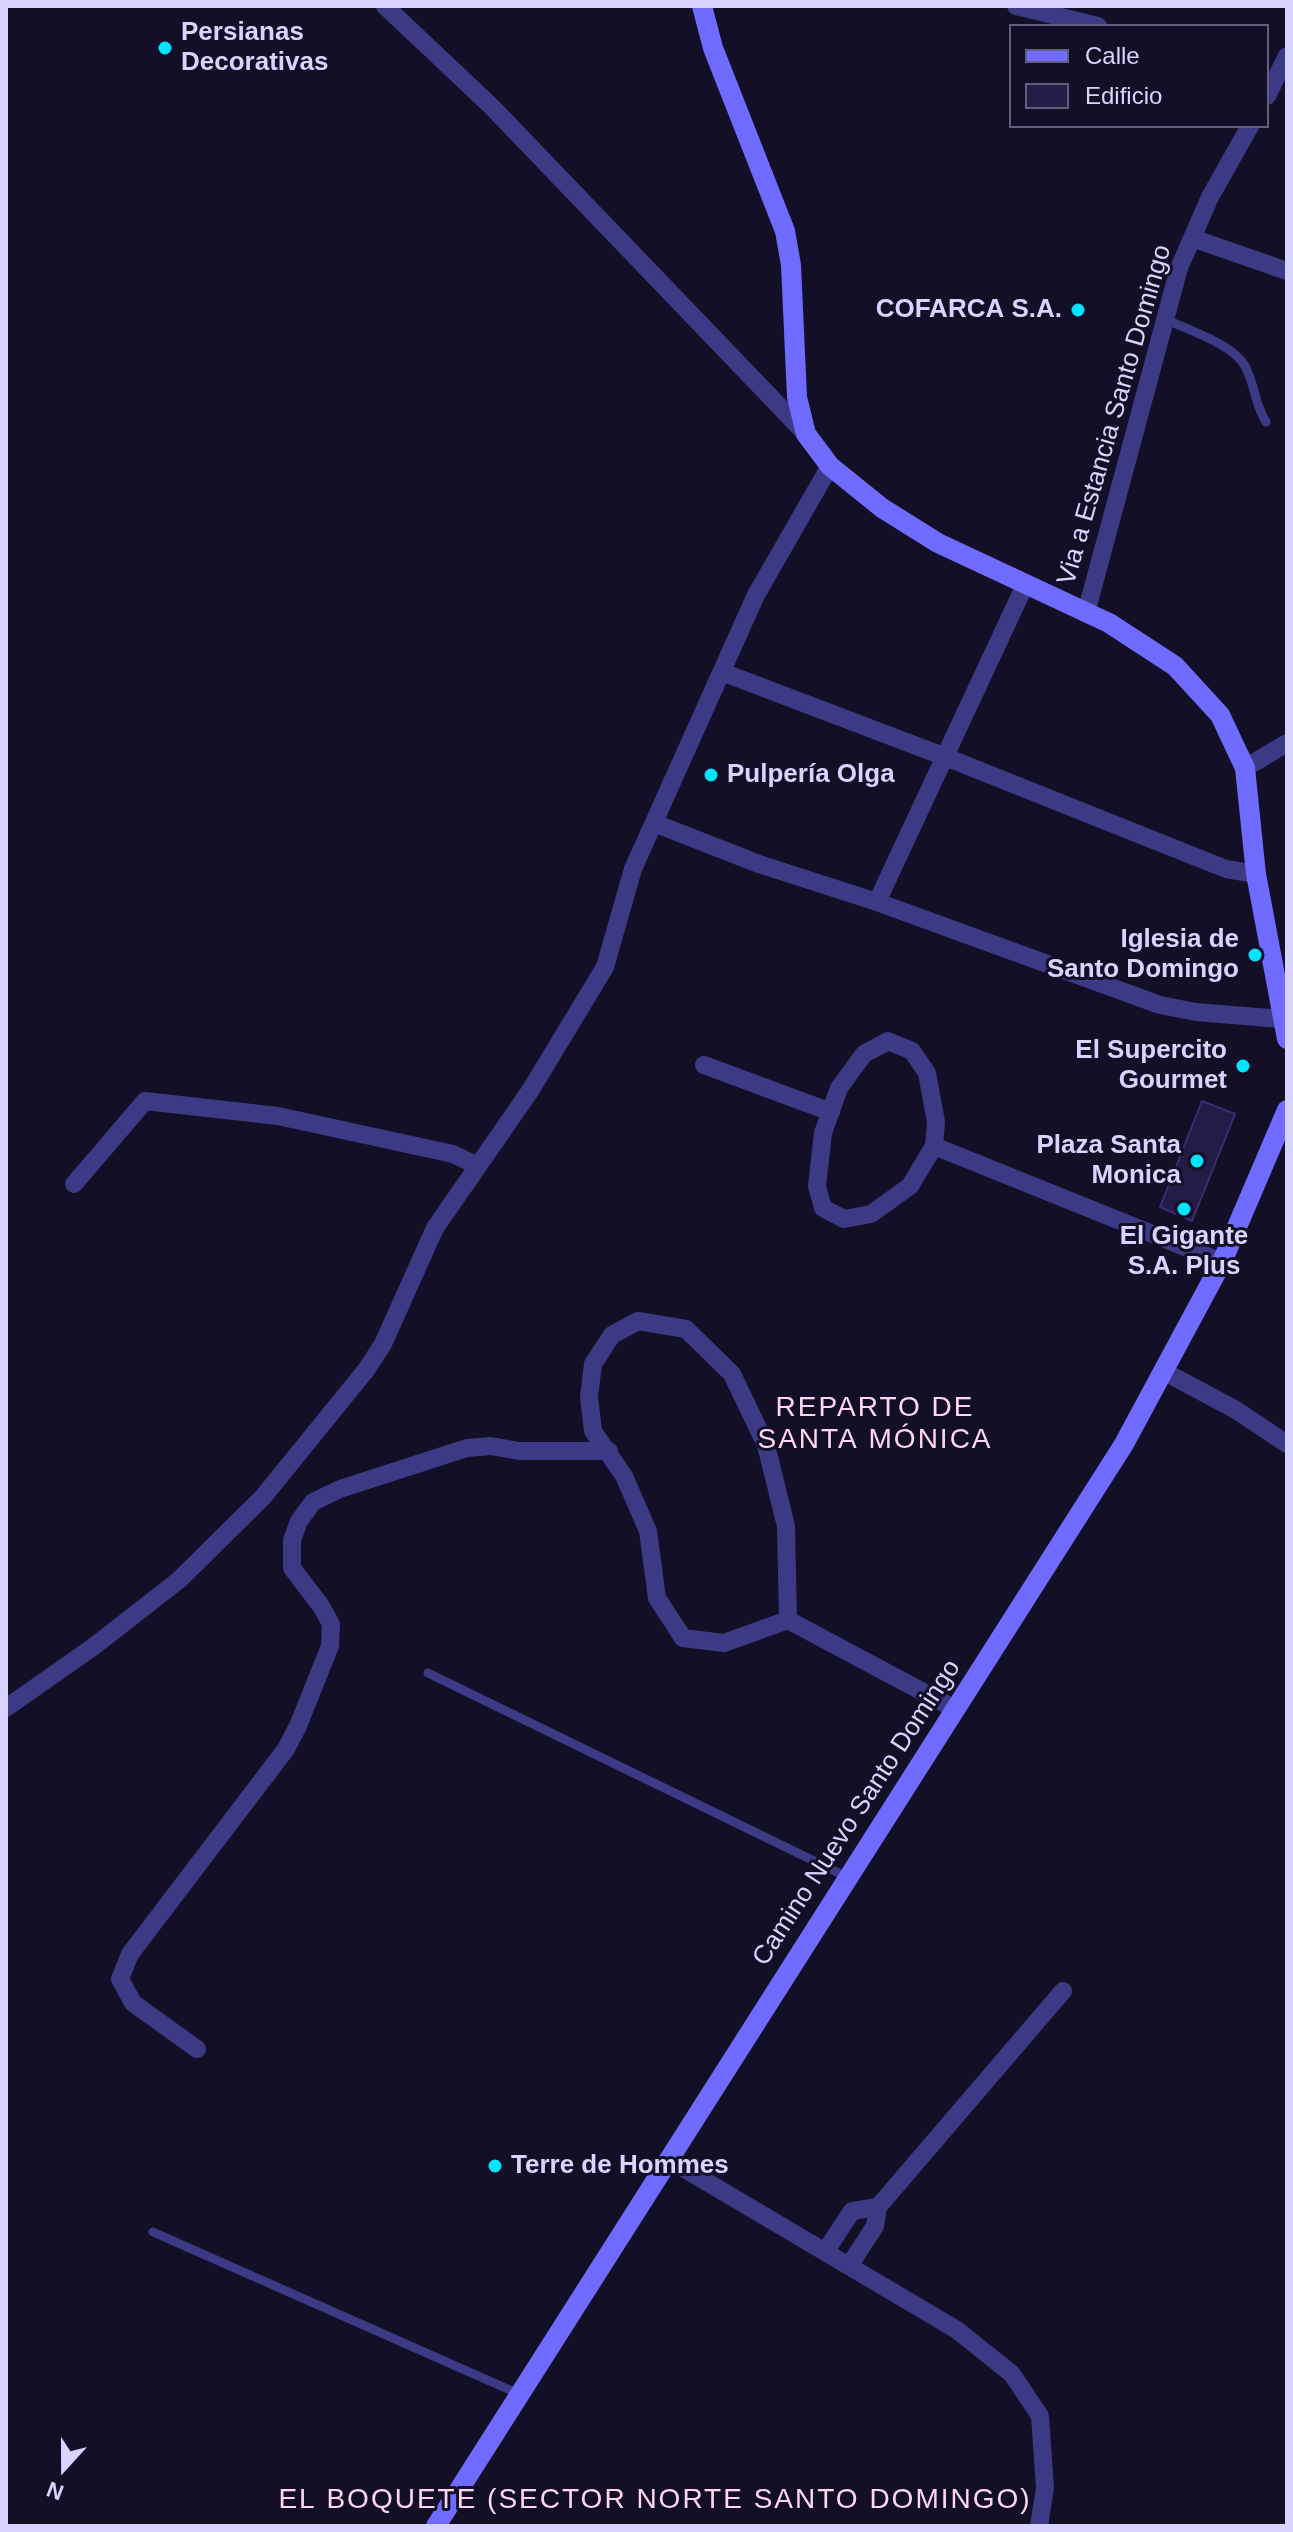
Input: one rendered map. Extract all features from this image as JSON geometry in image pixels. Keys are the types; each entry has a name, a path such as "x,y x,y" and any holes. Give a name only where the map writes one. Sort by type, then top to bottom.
{"street":[{"path":"385,6 492,107 806,434 830,466 882,508 938,543 1086,613"},
{"path":"702,6 713,48 785,231 791,265 797,397 806,434"},
{"path":"1016,6 1090,24"},
{"path":"1269,90 1278,64"},
{"name":"Via a Estancia Santo Domingo","path":"1249,128 1210,197 1179,268 1086,613 1109,623 1175,666 1220,715 1245,768 1256,874 1287,1039"},
{"path":"1192,238 1287,271"},
{"path":"6,1708 93,1647 179,1580 263,1497 366,1370 383,1344 435,1228 530,1091 605,967 633,869 756,595 830,466"},
{"path":"877,902 1025,585"},
{"path":"722,672 1226,869 1256,874"},
{"path":"1245,768 1287,743"},
{"path":"654,823 759,864 877,902 1160,1005 1196,1012 1281,1019"},
{"path":"888,1041 912,1051 927,1073 936,1122 934,1146 910,1186 871,1214 844,1219 823,1208 817,1186 823,1133 839,1088 864,1054 888,1041"},
{"path":"704,1065 831,1112"},
{"path":"74,1184 145,1101 278,1116 453,1154 478,1166"},
{"name":"Camino Nuevo Santo Domingo","path":"436,2526 1124,1444 1222,1262 1287,1110"},
{"path":"934,1146 1222,1262"},
{"path":"788,1620 786,1526 766,1445 732,1374 686,1329 638,1321 612,1335 593,1364 589,1397 593,1431 624,1476 648,1531 657,1598 683,1638 724,1643 788,1620 955,1709"},
{"path":"1165,1372 1236,1410 1287,1444"},
{"path":"197,2049 133,2003 120,1979 130,1954 286,1749 330,1646 331,1624 292,1568 292,1540 299,1521 313,1502 340,1489 467,1448 491,1446 519,1451 609,1451"},
{"path":"849,2266 875,2226 878,2207 1063,1991"},
{"path":"668,2159 957,2330 1012,2374 1040,2416 1045,2488 1039,2526"},
{"path":"825,2252 852,2211 878,2207"}],"lane":[{"path":"1165,319 1233,352 1248,371 1257,408 1266,422"},
{"path":"428,1673 847,1877"},
{"path":"153,2232 519,2394"}],"building":[{"name":"Plaza Santa Monica","path":"1202,1101 1235,1114 1192,1221 1160,1207"}],"place":[{"name":"Persianas Decorativas","path":"165,48"},
{"name":"COFARCA S.A.","path":"1078,310"},
{"name":"Pulpería Olga","path":"711,775"},
{"name":"Iglesia de Santo Domingo","path":"1255,955"},
{"name":"El Supercito Gourmet","path":"1243,1066"},
{"name":"Plaza Santa Monica","path":"1197,1161"},
{"name":"El Gigante S.A. Plus","path":"1184,1209"},
{"name":"Terre de Hommes","path":"495,2166"}],"district":[{"name":"REPARTO DE SANTA MÓNICA","path":"875,1424"},
{"name":"EL BOQUETE (SECTOR NORTE SANTO DOMINGO)","path":"655,2500"}]}
